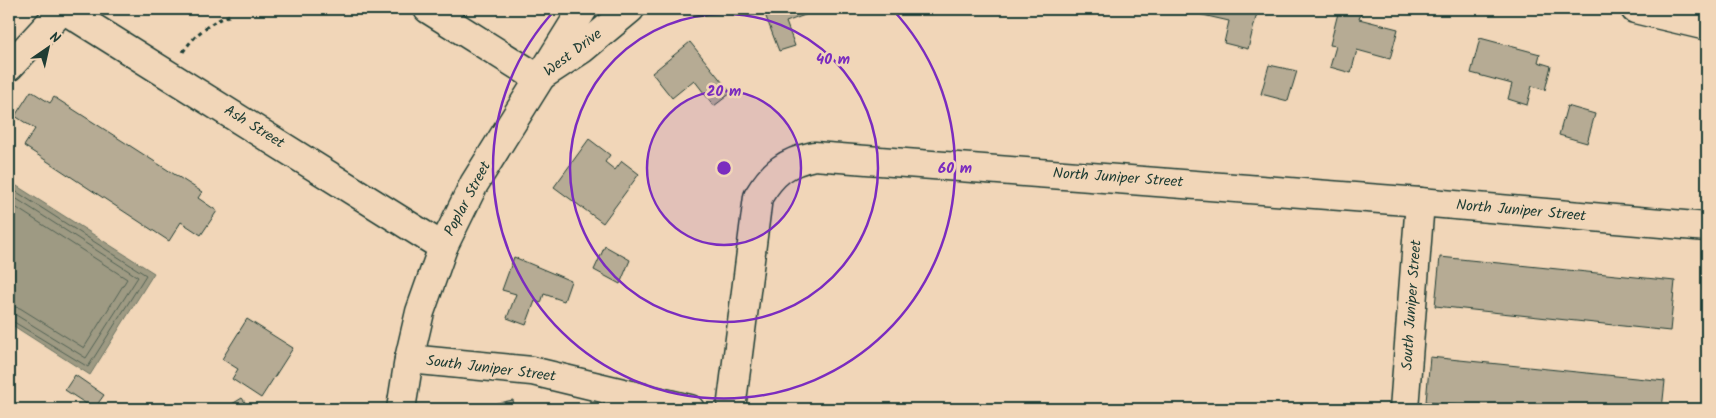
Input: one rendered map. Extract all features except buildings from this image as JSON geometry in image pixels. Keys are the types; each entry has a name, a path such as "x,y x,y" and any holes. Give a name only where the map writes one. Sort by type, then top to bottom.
{"street":[{"path":"9,67 63,9"},
{"name":"Ash Street","path":"63,9 170,74 443,247"},
{"path":"428,9 538,78"},
{"name":"Poplar Street","path":"401,409 408,368 423,304 443,247 474,184 538,78 583,9"},
{"name":"West Drive","path":"538,78 582,49 630,9"},
{"path":"1635,9 1707,26"},
{"name":"North Juniper Street","path":"731,409 758,197 768,180 784,166 802,158 814,156 843,157 1420,202 1707,227"},
{"name":"South Juniper Street","path":"1404,409 1420,202"},
{"path":"408,368 416,409"},
{"name":"South Juniper Street","path":"408,368 532,371 690,409"}],"path":[{"path":"170,74 188,44 201,31 210,27 215,20 232,15"}],"water":[{"path":"9,181 154,273 90,375 9,323"}]}
